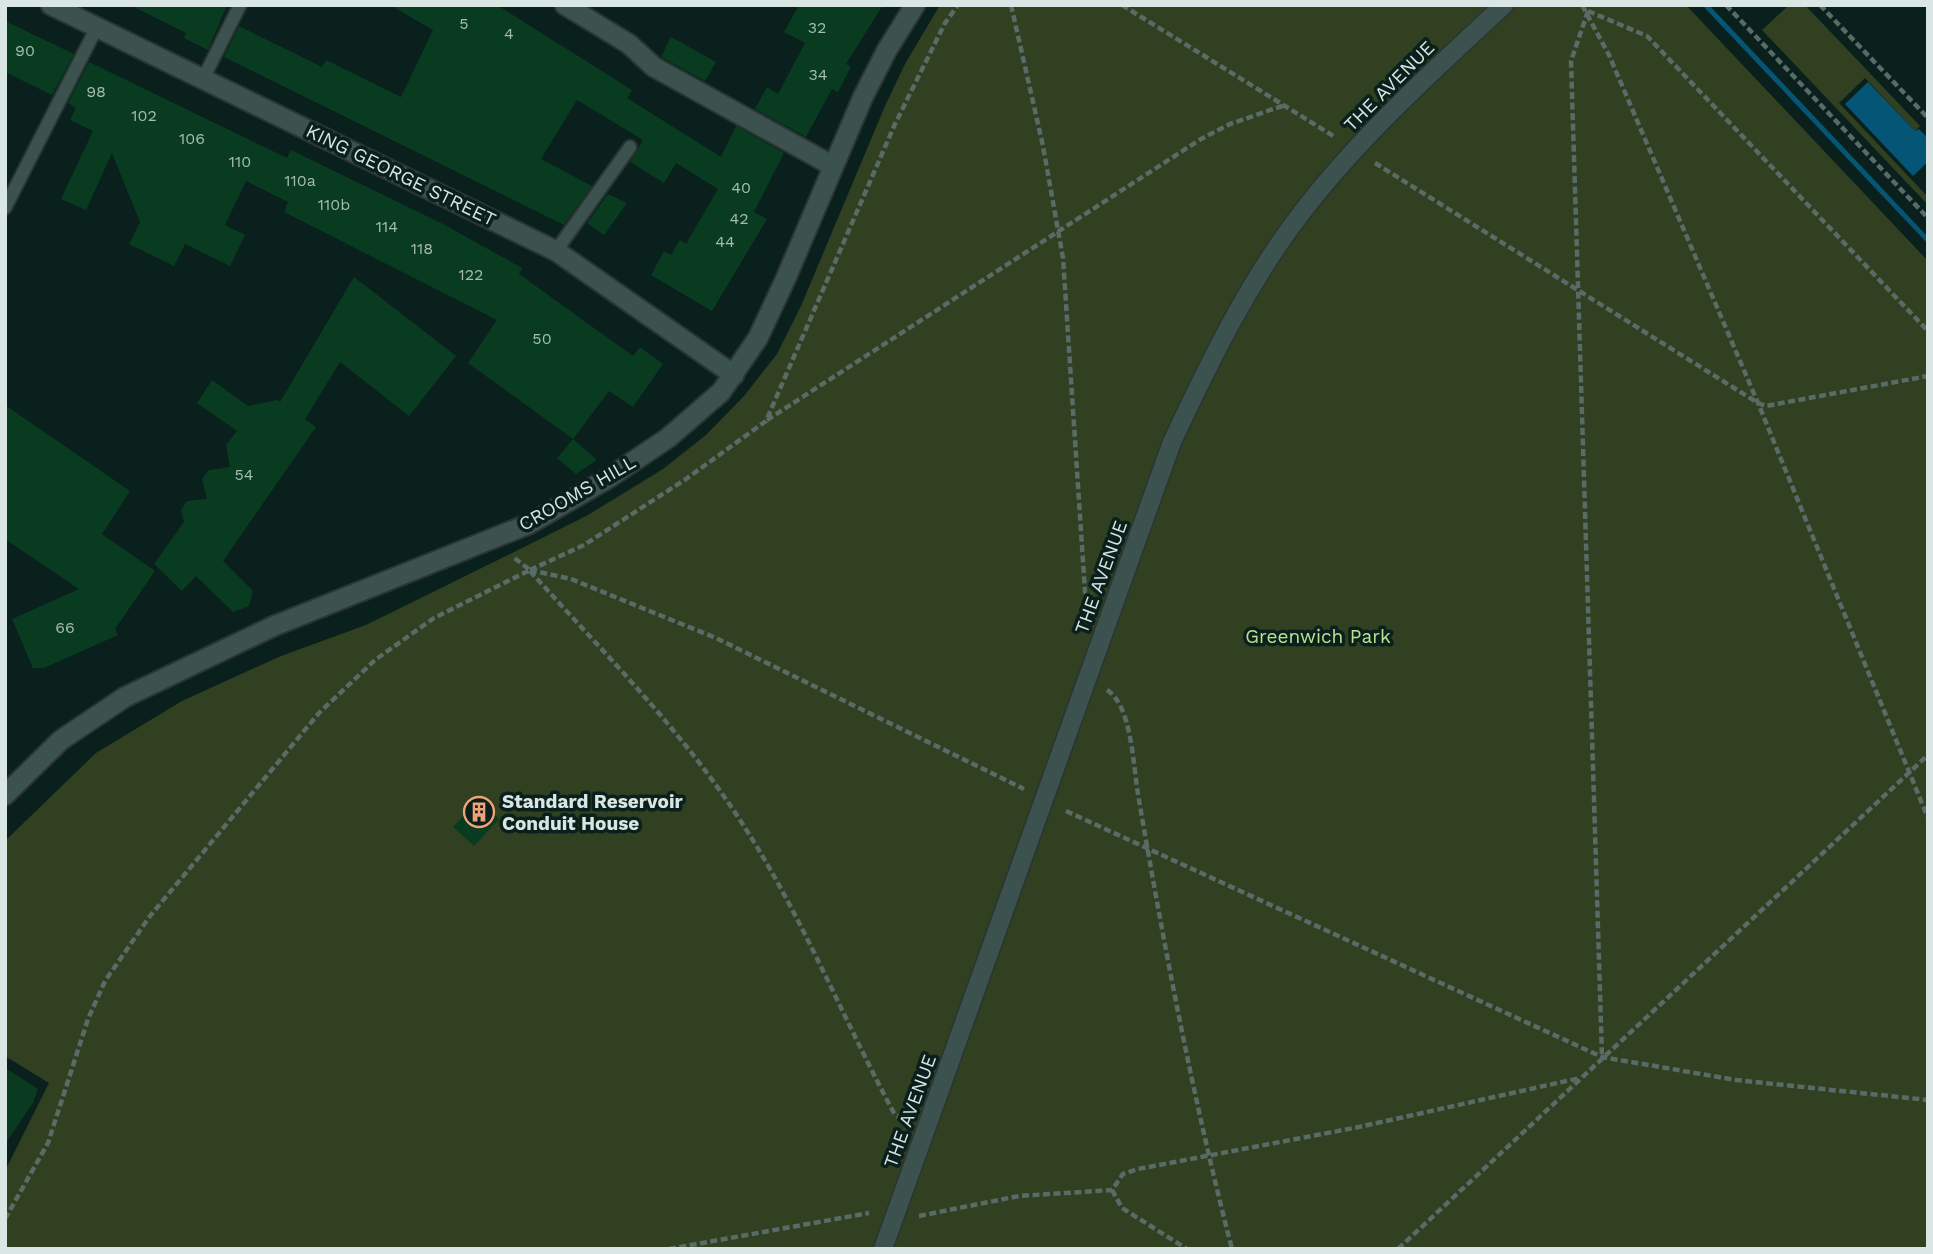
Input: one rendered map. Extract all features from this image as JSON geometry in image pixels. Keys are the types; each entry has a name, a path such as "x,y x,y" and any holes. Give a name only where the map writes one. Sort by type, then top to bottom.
{"street":[{"name":"KING GEORGE STREET","path":"51,5 556,251 734,375"},
{"path":"565,5 629,44 654,67 833,166"},
{"name":"CROOMS HILL","path":"5,795 61,740 125,697 274,626 529,524 585,492 668,438 721,392 758,338 887,50 915,5"},
{"name":"THE AVENUE","path":"883,1249 1172,442 1208,365 1253,285 1306,207 1424,78 1504,5"}],"lane":[{"path":"204,79 240,5"},
{"path":"5,208 97,27"},
{"path":"556,251 630,147"}],"path":[{"path":"1011,5 1059,229 1083,518 1086,592 1092,595"},
{"path":"1122,5 1286,105 1758,403 1766,405 1928,376"},
{"path":"1583,5 1758,403 1928,818"},
{"path":"1726,5 1928,218"},
{"path":"1820,5 1928,118"},
{"path":"1588,12 1571,61 1602,1057"},
{"path":"1588,12 1647,37 1928,331"},
{"path":"765,421 1059,229 1214,132 1286,105"},
{"path":"508,551 530,570 633,682 731,806 798,922 895,1115 903,1119"},
{"path":"5,1220 48,1143 88,1018 105,981 150,916 319,713 375,660 434,618 530,570"},
{"path":"1085,680 1115,695 1125,719 1147,847 1208,1157 1232,1249"},
{"path":"1398,1249 1928,755"},
{"path":"1602,1057 1736,1080 1928,1100"},
{"path":"1112,1190 1123,1174 1580,1078"},
{"path":"670,1249 870,1212 923,1216 1019,1196 1112,1190"},
{"path":"1112,1190 1122,1208 1187,1249"}],"green space":[{"name":"Greenwich Park","path":"940,5 1686,5 1928,261 1928,1249 5,1249 5,1171 49,1083 5,1056 5,841 96,753 182,701 281,656 366,625 588,515 663,469 706,435 744,396 777,354 801,306 885,106 905,64"},
{"path":"1789,5 1805,5 1920,126 1915,131 1865,78 1839,103 1928,197 1928,205 1762,30"}],"water":[{"path":"1702,5 1709,5 1928,237 1928,244"},
{"path":"1868,82 1915,131 1919,129 1928,138 1928,162 1913,176 1845,104"}],"building":[{"path":"130,5 227,5 208,50 184,38 186,33"},
{"path":"390,5 497,5 632,90 627,98 721,157 736,126 784,153 754,212 767,219 712,311 651,275 664,251 671,255 680,240 686,244 718,189 676,163 664,183 630,162 643,140 577,100 541,159 592,186 564,225 224,57 239,26 322,67 326,60 401,97 433,30"},
{"path":"799,5 883,5 846,64 851,67 838,92 832,89 806,137 755,109 767,87 778,94 805,43 784,32"},
{"path":"5,21 74,54 52,95 5,72"},
{"path":"671,37 716,62 705,81 661,57"},
{"path":"89,62 287,158 291,150 443,224 522,268 519,274 633,356 640,347 663,364 633,407 609,391 573,439 468,363 497,320 284,212 288,202 246,181 225,225 245,235 230,266 185,244 174,266 129,244 140,222 112,153 86,210 61,199 93,131 70,120 76,108 68,103"},
{"path":"608,194 627,203 604,235 587,223"},
{"path":"354,277 456,356 409,416 340,362 305,419 316,427 223,561 253,591 249,606 233,612 196,576 182,591 154,564 184,522 181,510 187,501 207,499 202,479 209,470 230,467 226,445 237,431 197,403 212,380 248,406 277,400 280,402"},
{"path":"5,405 130,491 102,534 155,571 115,629 118,635 44,668 33,668 12,619 79,589 5,539"},
{"path":"573,439 597,460 576,474 557,458"},
{"name":"Standard Reservoir Conduit House","path":"478,800 499,819 474,846 453,827"},
{"path":"5,1068 38,1089 33,1103 5,1144"}],"place":[{"name":"Standard Reservoir Conduit House","path":"479,812"}]}
